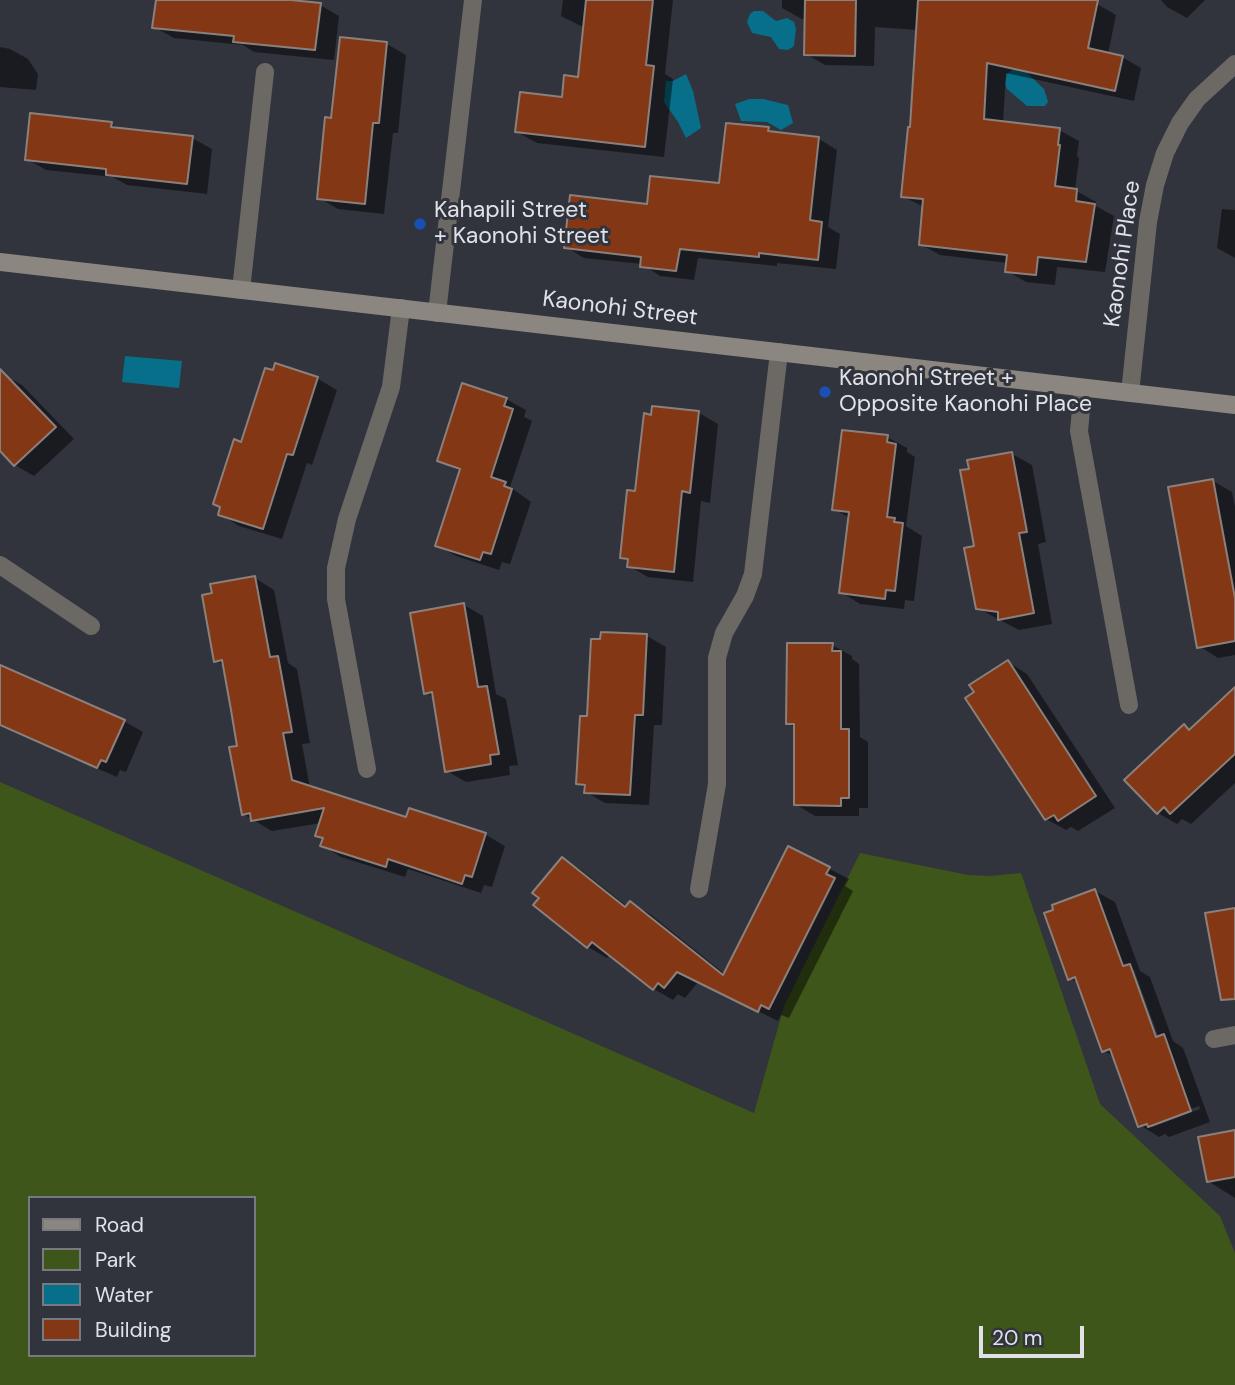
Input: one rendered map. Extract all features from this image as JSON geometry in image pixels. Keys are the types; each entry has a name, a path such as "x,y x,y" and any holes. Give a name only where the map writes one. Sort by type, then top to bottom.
{"street":[{"path":"437,313 473,0"},
{"name":"Kaonohi Place","path":"1130,393 1148,222 1165,153 1197,99 1235,64"},
{"path":"241,290 265,72"},
{"name":"Kaonohi Street","path":"0,262 1235,405"},
{"path":"368,769 336,599 336,568 347,519 391,387 401,309"},
{"path":"699,889 717,784 717,658 724,633 753,574 779,352"},
{"path":"1083,388 1079,431 1129,705"},
{"path":"0,565 91,626"},
{"path":"1214,1038 1235,1035"}],"green space":[{"path":"0,782 754,1113 784,1006 860,853 968,875 1021,873 1100,1104 1220,1216 1235,1253 1235,1385 0,1385"}],"water":[{"path":"754,11 763,11 776,21 787,18 794,22 794,46 788,50 779,49 771,37 752,33 747,22"},
{"path":"1022,68 1044,89 1048,102 1045,106 1027,106 1007,89 1007,74"},
{"path":"686,74 693,91 701,128 686,138 664,102 666,81 673,81"},
{"path":"749,99 763,99 788,105 793,123 781,130 767,122 741,121 735,104"},
{"path":"125,356 182,361 179,388 122,382"}],"building":[{"path":"156,0 291,0 321,3 315,50 233,42 234,36 152,28"},
{"path":"586,0 653,0 646,65 654,66 645,147 515,132 520,92 562,97 564,75 578,77"},
{"path":"805,0 856,0 855,56 804,55"},
{"path":"918,0 1098,0 1088,48 1123,56 1115,91 987,63 984,119 1060,128 1055,186 1077,189 1076,201 1095,204 1086,262 1038,257 1036,275 1005,272 1007,255 919,245 923,199 901,197 910,127"},
{"path":"340,37 387,42 379,123 373,123 365,204 317,199 325,117 331,118"},
{"path":"30,113 112,122 111,127 193,136 187,184 106,175 106,169 25,160"},
{"path":"726,123 769,127 768,131 819,137 810,220 822,222 818,260 759,253 759,257 680,249 676,271 640,267 641,257 564,248 570,195 647,204 650,176 719,183"},
{"path":"275,363 318,377 293,455 287,454 263,529 218,515 220,507 213,504 234,439 241,442 265,368 273,370"},
{"path":"0,369 56,427 14,466 0,451"},
{"path":"462,383 507,398 504,406 513,409 491,477 506,482 504,486 512,489 491,554 483,552 480,560 435,546 460,469 437,461"},
{"path":"652,406 699,411 690,493 682,491 674,572 627,567 628,559 620,558 627,490 635,491 644,413 651,415"},
{"path":"842,430 888,435 887,442 896,444 887,517 895,518 894,522 903,523 895,591 886,590 885,599 839,593 849,512 832,510"},
{"path":"1012,452 1027,532 1019,533 1034,613 998,620 998,612 976,609 964,548 974,546 960,470 969,469 967,460"},
{"path":"1213,479 1235,598 1235,641 1197,648 1168,487"},
{"path":"255,576 270,657 278,656 292,732 283,733 292,780 406,817 409,808 486,833 472,877 465,875 462,884 388,859 386,867 320,846 323,838 315,836 324,808 251,821 250,813 242,815 229,747 237,746 222,660 214,662 202,595 212,593 210,584"},
{"path":"464,603 478,687 487,686 499,754 490,755 491,764 445,772 432,692 424,694 410,613"},
{"path":"601,632 647,634 643,715 635,715 630,795 584,793 585,785 576,784 580,716 587,716 591,639 600,639"},
{"path":"787,643 833,643 832,651 841,651 841,729 849,729 849,798 841,798 841,806 794,805 794,724 786,724"},
{"path":"1008,660 1096,796 1058,821 1054,815 1045,820 965,698 974,692 969,685"},
{"path":"0,665 125,720 106,762 101,760 97,768 0,725"},
{"path":"1235,687 1235,754 1170,814 1164,807 1157,814 1124,780 1184,724 1189,730"},
{"path":"788,846 830,867 826,874 835,878 769,1009 761,1005 758,1012 677,972 664,988 658,983 653,990 592,942 587,948 533,905 539,898 532,893 562,857 625,907 630,901 723,975"},
{"path":"1095,889 1123,966 1130,964 1156,1037 1164,1034 1191,1111 1148,1127 1147,1124 1138,1127 1110,1049 1102,1052 1075,977 1068,980 1044,913 1053,910 1052,905"},
{"path":"1235,908 1235,999 1221,1000 1205,913"},
{"path":"1235,1130 1235,1177 1207,1182 1198,1137"}],"place":[{"name":"Kahapili Street + Kaonohi Street","path":"420,224"},
{"name":"Kaonohi Street + Opposite Kaonohi Place","path":"825,392"}]}
